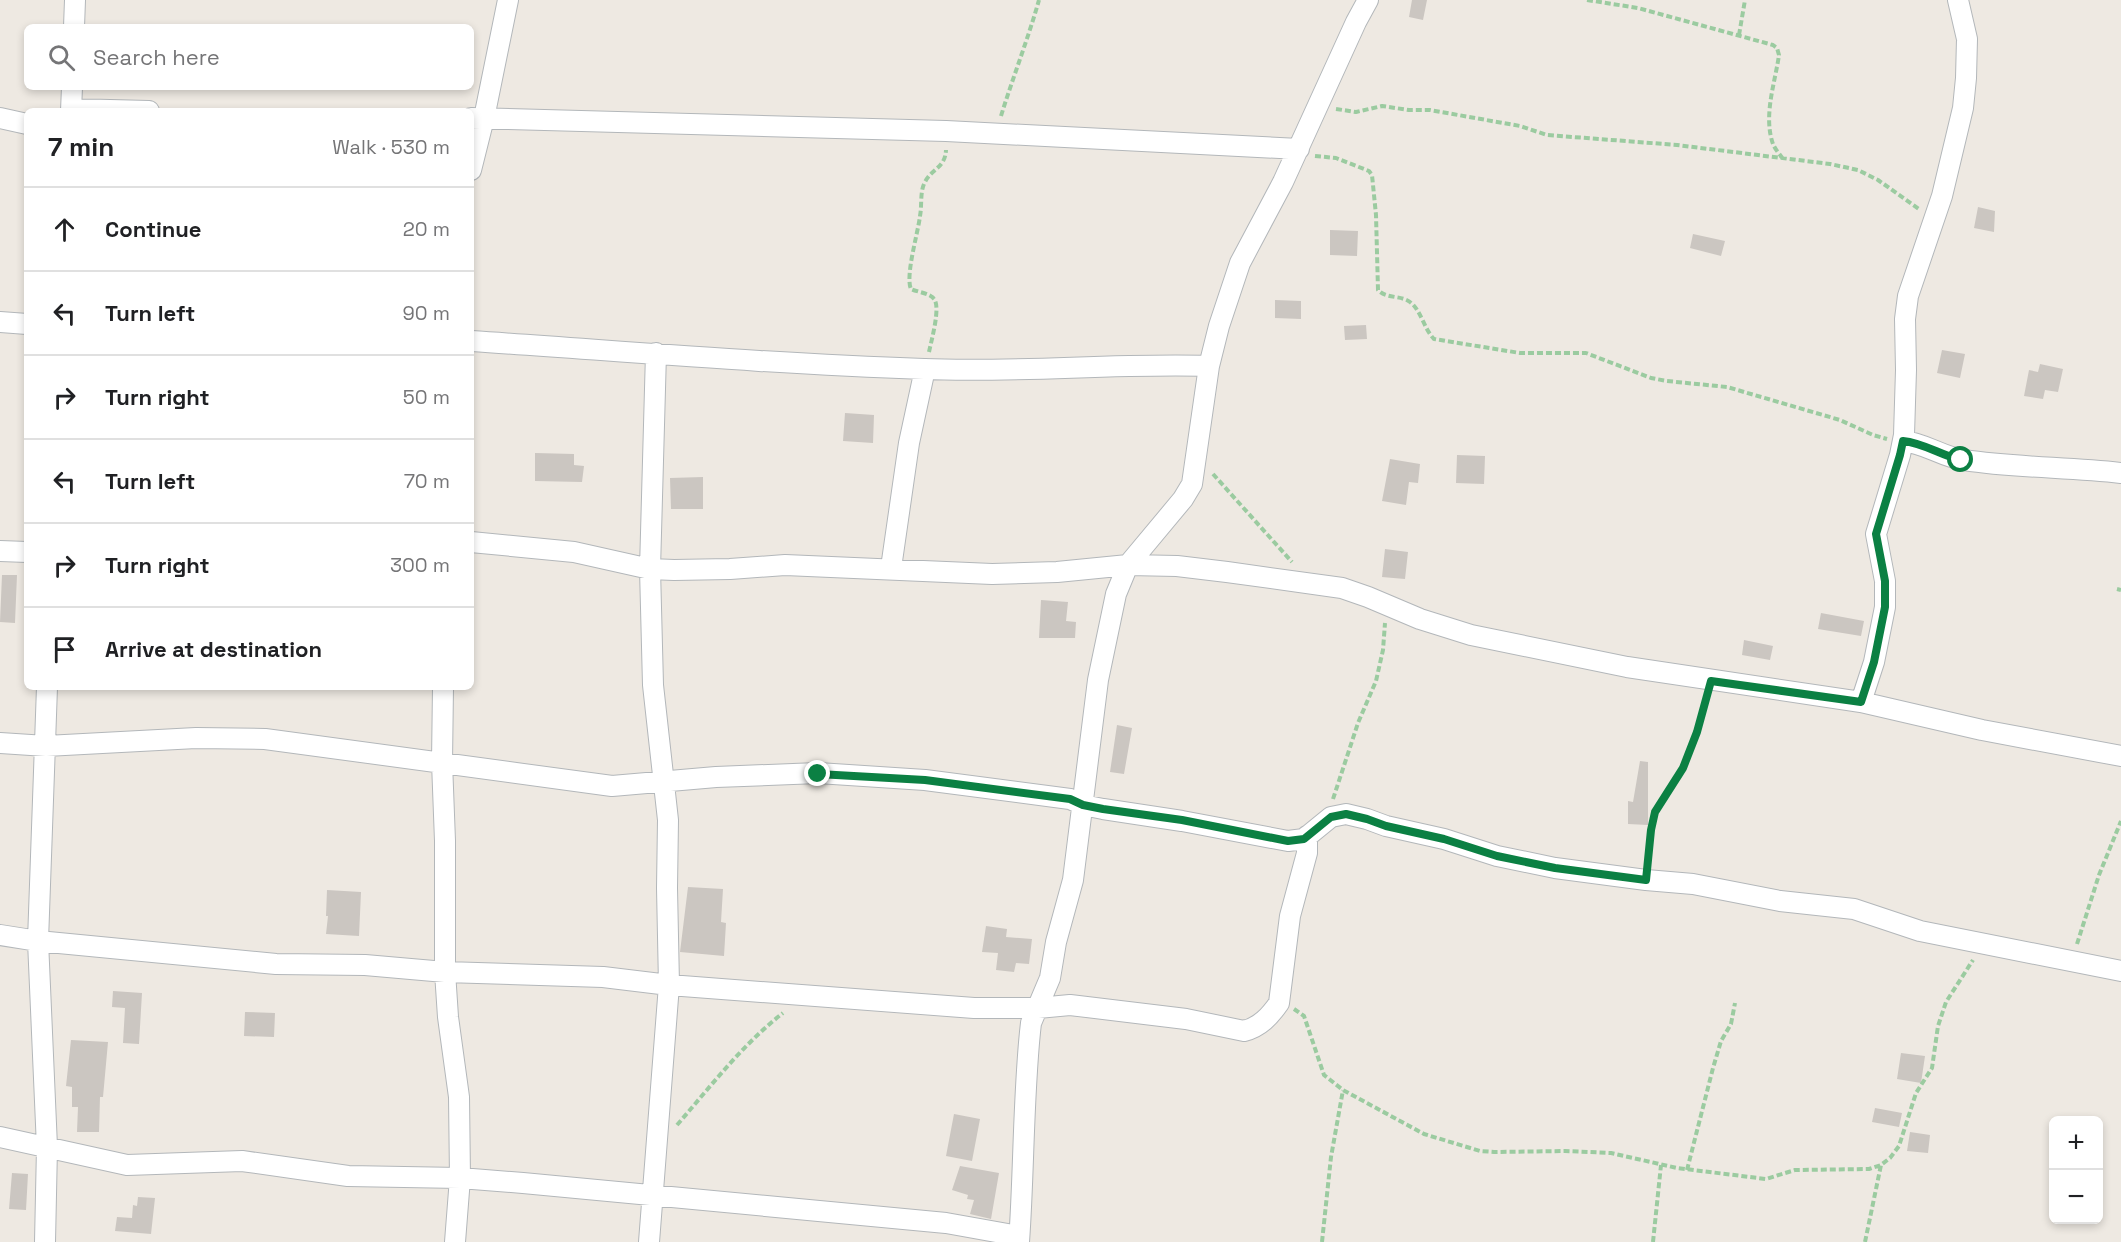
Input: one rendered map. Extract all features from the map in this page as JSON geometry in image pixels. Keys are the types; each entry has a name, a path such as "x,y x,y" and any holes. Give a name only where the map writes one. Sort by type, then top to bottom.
{"street":[{"path":"74,24 75,0"},
{"path":"474,144 477,118 508,0"},
{"path":"0,1137 127,1165 242,1161 348,1176 460,1178 946,1223 1019,1239 1031,1023 1050,978 1056,942 1073,880 1098,680 1116,594 1128,565 1189,491 1197,458 1209,366 1219,326 1240,263 1298,151 1368,0"},
{"path":"1861,702 1874,662 1885,607 1885,581 1876,534 1903,441 1906,370 1905,319 1908,296 1942,196 1963,108 1967,39 1958,0"},
{"path":"71,108 72,90"},
{"path":"0,118 24,123"},
{"path":"477,118 946,131 1298,151"},
{"path":"0,322 24,324"},
{"path":"474,341 925,369 1076,368 1153,364 1209,366"},
{"path":"649,1242 669,985 668,820 653,685 650,569 656,353"},
{"path":"891,568 909,443 925,369"},
{"path":"1903,441 1920,443 1945,456 1961,460 2011,467 2121,473"},
{"path":"474,542 574,552 650,569 730,569 785,565 891,568 948,574 992,574 1057,572 1128,565 1177,566 1310,583 1342,588 1420,619 1470,635 1627,667 1861,702 1982,730 2121,756"},
{"path":"2,550 24,552"},
{"path":"45,1242 47,1147 38,941 47,690"},
{"path":"443,690 445,972 448,1017 459,1097 460,1178 455,1242"},
{"path":"0,743 46,747 196,738 265,739 442,762 575,783 612,786 766,775 869,776 981,786 1070,799 1083,805 1217,826 1279,840 1300,840 1331,817 1346,814 1444,839 1497,856 1555,868 1693,884 1780,902 1854,909 1920,931 2121,971"},
{"path":"0,935 38,941 276,964 365,965 445,972 603,977 669,985 974,1008 1038,1008 1070,1005 1186,1019 1244,1031 1261,1023 1279,1004 1290,916 1307,853 1307,836"}],"path":[{"path":"995,134 1039,0"},
{"path":"1587,0 1638,8 1739,35 1777,48 1779,55 1771,97 1770,130 1773,145 1784,160"},
{"path":"1739,35 1745,0"},
{"path":"1318,106 1356,112 1382,106 1430,110 1520,126 1547,135 1677,145 1858,170 1878,180 1934,220"},
{"path":"925,369 935,327 936,303 932,297 911,289 909,280 918,233 923,185 945,159 946,131"},
{"path":"1298,151 1336,158 1360,167 1372,176 1376,215 1378,290 1383,294 1408,300 1434,339 1520,353 1586,353 1651,378 1726,387 1840,420 1883,438 1903,441"},
{"path":"1197,458 1228,489 1310,583"},
{"path":"1331,817 1334,795 1358,723 1376,681 1383,650 1386,604"},
{"path":"1646,880 1655,812 1683,768 1697,732 1711,681"},
{"path":"2072,961 2096,886 2121,820"},
{"path":"1279,1004 1296,1010 1304,1016 1324,1075 1342,1090 1412,1129 1480,1150 1509,1153 1588,1151 1627,1156 1687,1170 1766,1179 1795,1170 1869,1169 1881,1165 1899,1146 1916,1093 1932,1068 1938,1026 1946,1002 1983,944"},
{"path":"675,1127 740,1051 804,995"},
{"path":"1687,1170 1713,1068 1721,1041 1731,1024 1735,1003"},
{"path":"1322,1242 1331,1157 1342,1090"},
{"path":"1653,1242 1661,1165"},
{"path":"1865,1242 1881,1165"}],"building":[{"path":"1412,0 1427,0 1423,20 1409,17"},
{"path":"1978,207 1995,211 1994,232 1974,228"},
{"path":"1330,230 1358,231 1357,256 1330,255"},
{"path":"1693,234 1725,241 1721,256 1690,248"},
{"path":"1275,300 1301,301 1301,319 1275,318"},
{"path":"1366,325 1367,339 1345,340 1344,326"},
{"path":"1942,350 1965,354 1960,378 1937,373"},
{"path":"2040,364 2063,369 2058,392 2045,390 2043,399 2024,396 2029,370 2038,372"},
{"path":"845,413 874,415 873,443 843,441"},
{"path":"535,453 574,454 574,465 584,466 582,482 535,481"},
{"path":"1457,455 1485,456 1484,484 1456,483"},
{"path":"1390,459 1420,464 1418,483 1409,482 1406,505 1382,501"},
{"path":"703,477 703,509 671,509 670,478"},
{"path":"1385,549 1408,552 1405,579 1382,577"},
{"path":"2,575 17,575 15,623 0,622"},
{"path":"1041,600 1068,602 1066,621 1076,622 1075,638 1039,638"},
{"path":"1821,613 1864,621 1861,636 1818,629"},
{"path":"1744,640 1773,646 1770,660 1742,655"},
{"path":"1117,725 1132,728 1124,774 1110,772"},
{"path":"1640,761 1648,762 1648,825 1628,824 1628,801 1633,802"},
{"path":"688,887 723,889 721,922 726,923 724,956 680,952"},
{"path":"327,890 361,892 359,936 326,934"},
{"path":"986,926 1007,929 1006,937 1032,939 1029,964 1016,963 1014,972 996,970 998,953 982,952"},
{"path":"113,991 142,993 139,1044 123,1043 125,1008 112,1007"},
{"path":"245,1012 275,1013 274,1037 244,1036"},
{"path":"71,1040 108,1042 103,1097 100,1097 99,1132 77,1132 78,1107 72,1107 72,1087 66,1086"},
{"path":"1901,1053 1925,1056 1921,1083 1897,1079"},
{"path":"1875,1108 1902,1113 1899,1127 1872,1122"},
{"path":"954,1114 980,1119 972,1161 946,1156"},
{"path":"1910,1132 1930,1135 1928,1153 1907,1151"},
{"path":"960,1166 999,1173 991,1219 970,1214 974,1200 967,1199 968,1195 952,1190"},
{"path":"12,1173 28,1174 26,1210 9,1209"},
{"path":"138,1197 155,1198 151,1234 115,1231 117,1217 132,1218 133,1205 137,1206"}],"route":[{"path":"818,774 925,780 981,786 1070,799 1083,805 1103,809 1217,826 1288,841 1304,839 1331,817 1346,814 1444,839 1497,856 1555,868 1646,880 1652,820 1662,799 1683,768 1697,732 1711,681 1861,702 1874,662 1885,607 1885,581 1876,534 1903,441 1920,443 1945,456 1961,460"}]}
